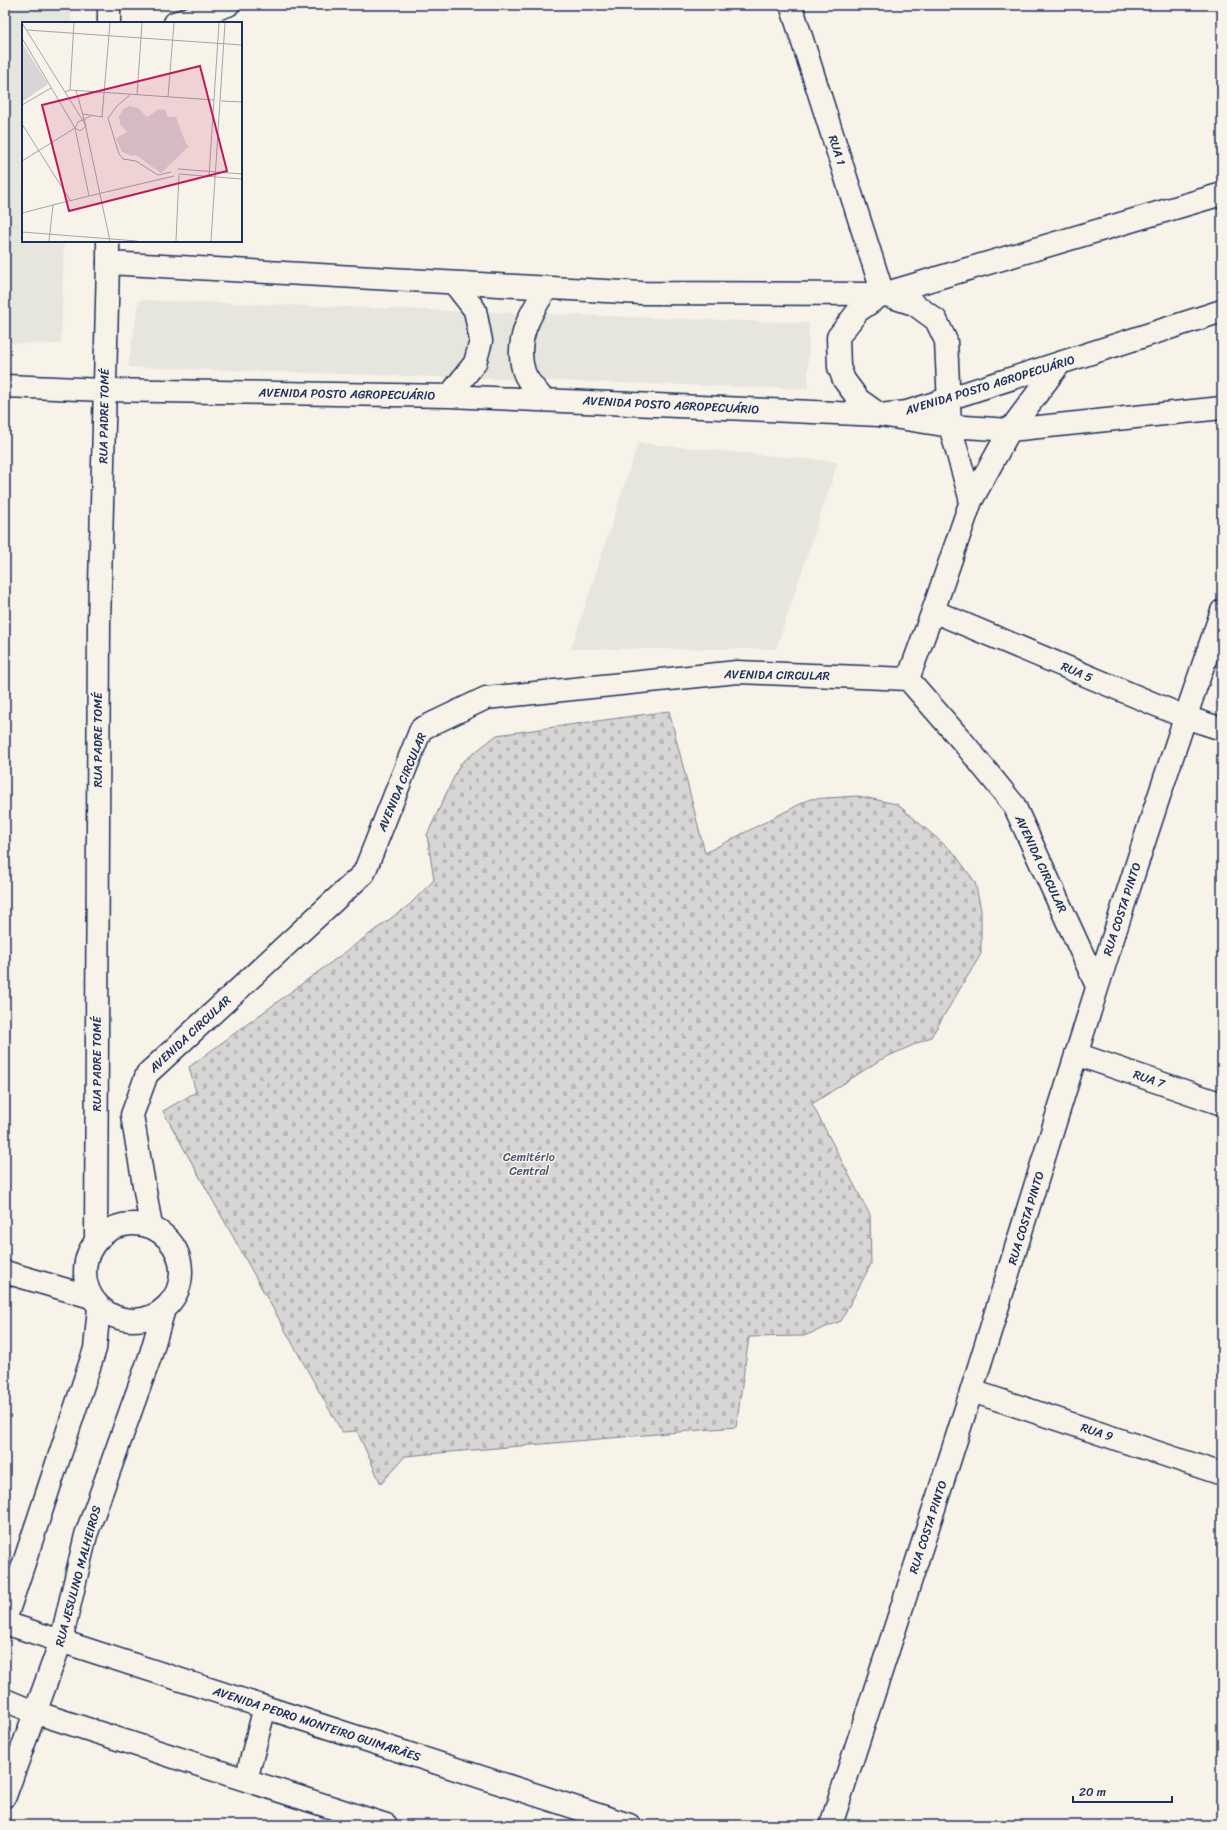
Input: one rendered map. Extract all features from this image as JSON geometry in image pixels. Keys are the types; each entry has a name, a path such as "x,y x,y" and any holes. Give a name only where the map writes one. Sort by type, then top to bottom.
{"street":[{"path":"109,5 109,22"},
{"path":"178,22 228,5"},
{"name":"RUA 1","path":"791,5 883,294"},
{"path":"108,263 640,292 883,294 1222,194"},
{"name":"RUA PADRE TOMÉ","path":"96,1240 99,633 108,242"},
{"path":"449,396 475,363 480,341 475,310 454,283"},
{"path":"544,400 524,373 520,346 529,315 547,288"},
{"path":"883,294 914,304 936,320 946,341 950,426 971,501"},
{"path":"883,294 858,311 838,337 839,367 844,380 859,400 880,415 950,426 1010,430 1222,408"},
{"name":"AVENIDA POSTO AGROPECUÁRIO","path":"5,386 104,390 449,396 880,415 906,412 1222,311"},
{"path":"908,679 971,501 1010,430 1060,363"},
{"name":"RUA 5","path":"933,611 1185,717 1222,729"},
{"name":"RUA COSTA PINTO","path":"831,1825 972,1391 1097,986 1185,717 1222,611"},
{"name":"AVENIDA CIRCULAR","path":"150,1226 132,1115 147,1074 364,873 421,729 486,698 737,672 908,679 963,742 1014,805 1097,986"},
{"name":"RUA 7","path":"1076,1054 1222,1104"},
{"path":"5,1272 95,1302 120,1319 144,1320 164,1309 179,1289 181,1264 171,1240 150,1226 121,1224 96,1240 84,1268 95,1302 95,1349 5,1622"},
{"name":"RUA JESULINO MALHEIROS","path":"5,1796 34,1712 61,1641 86,1535 150,1358 164,1309"},
{"name":"RUA 9","path":"972,1391 1222,1474"},
{"name":"AVENIDA PEDRO MONTEIRO GUIMARÃES","path":"5,1622 630,1825"},
{"path":"5,1700 34,1712 386,1825"},
{"path":"246,1780 265,1707"}],"shaded area":[{"path":"5,5 72,9 71,22 22,22 22,242 64,242 61,344 5,343"},
{"path":"139,300 809,323 808,389 128,367"},
{"path":"638,443 838,462 776,649 571,649"}],"green space":[{"name":"Cemitério Central","path":"669,711 705,853 810,799 858,796 897,804 954,853 975,882 981,910 981,954 931,1037 880,1060 812,1104 870,1215 871,1264 841,1321 804,1336 749,1337 736,1427 405,1456 381,1484 357,1431 342,1432 163,1111 196,1092 189,1067 409,905 434,880 427,835 460,764 497,735"}]}
